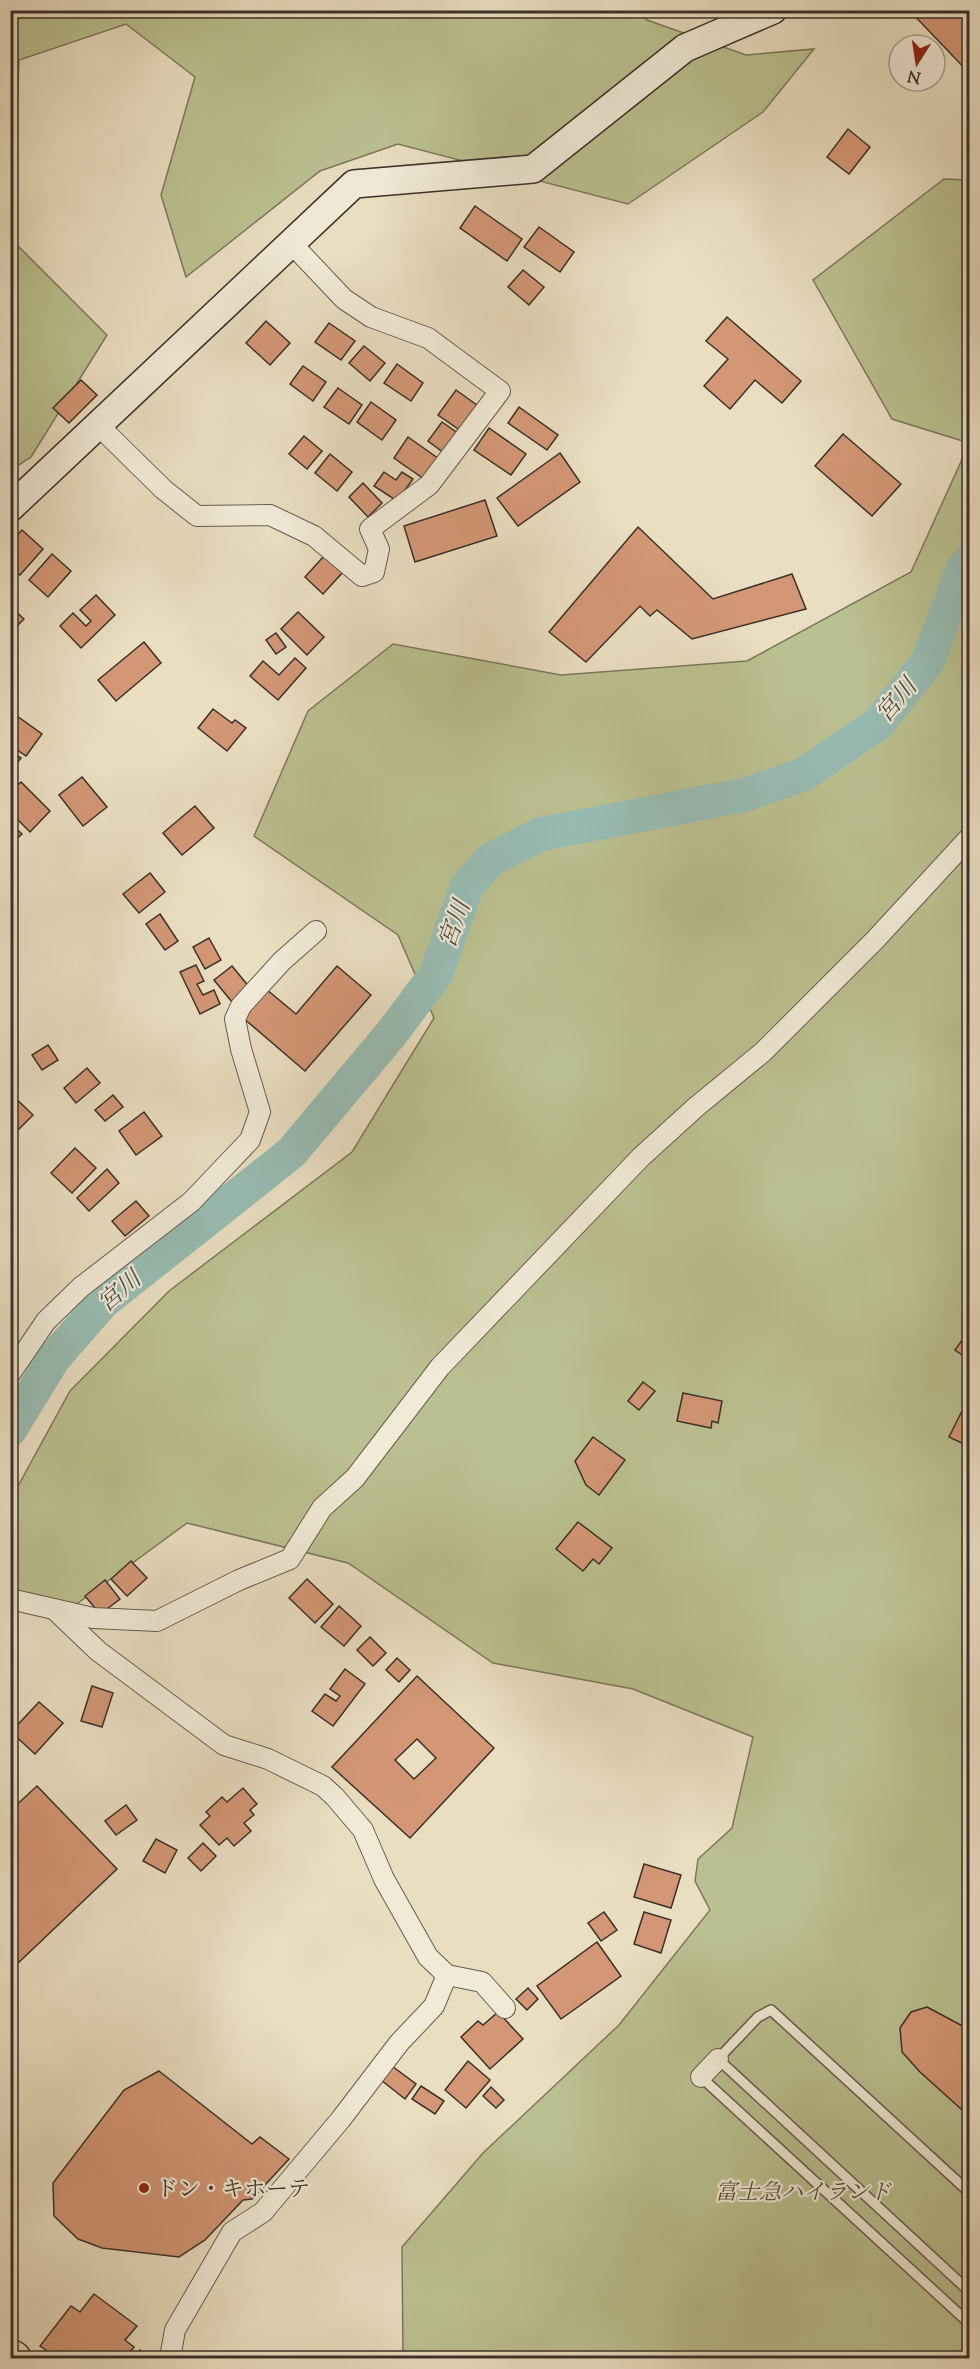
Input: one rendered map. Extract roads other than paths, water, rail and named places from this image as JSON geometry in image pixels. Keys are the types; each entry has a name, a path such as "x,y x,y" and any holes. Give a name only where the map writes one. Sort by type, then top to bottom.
{"street":[{"path":"10,507 354,184 533,169 685,48 773,10"},
{"path":"98,425 163,489 197,516 270,515 314,536 362,576 374,572 379,549 370,529 429,485 500,391 428,338 371,317 344,299 291,243"},
{"path":"10,1599 93,1618 157,1621 239,1580 290,1558 322,1508 355,1478 440,1367 641,1157 696,1107 763,1052 875,940 969,837"},
{"path":"10,1374 46,1321 67,1300 156,1227 191,1202 250,1140 261,1112 241,1048 235,1019 248,998 316,931"},
{"path":"54,1609 98,1651 224,1744 268,1759 323,1786 363,1830 384,1878 428,1957 447,1975 482,1983 505,2008"},
{"path":"170,2358 175,2330 232,2232 263,2212 399,2043 434,2006 447,1975"},
{"path":"701,2077 718,2059"}],"lane":[{"path":"969,2193 771,2010 758,2017 718,2059 969,2292"},
{"path":"701,2077 969,2324"},
{"path":"957,2358 969,2353"}],"waterway":[{"name":"宮川","path":"10,1430 54,1358 103,1302 291,1153 391,1034 436,974 467,886 491,859 541,834 744,795 803,775 878,724 928,661 963,569 970,560"}],"place":[{"name":"ドン・キホーテ","path":"144,2188"}],"park label":[{"name":"富士急ハイランド","path":"803,2191"}]}
